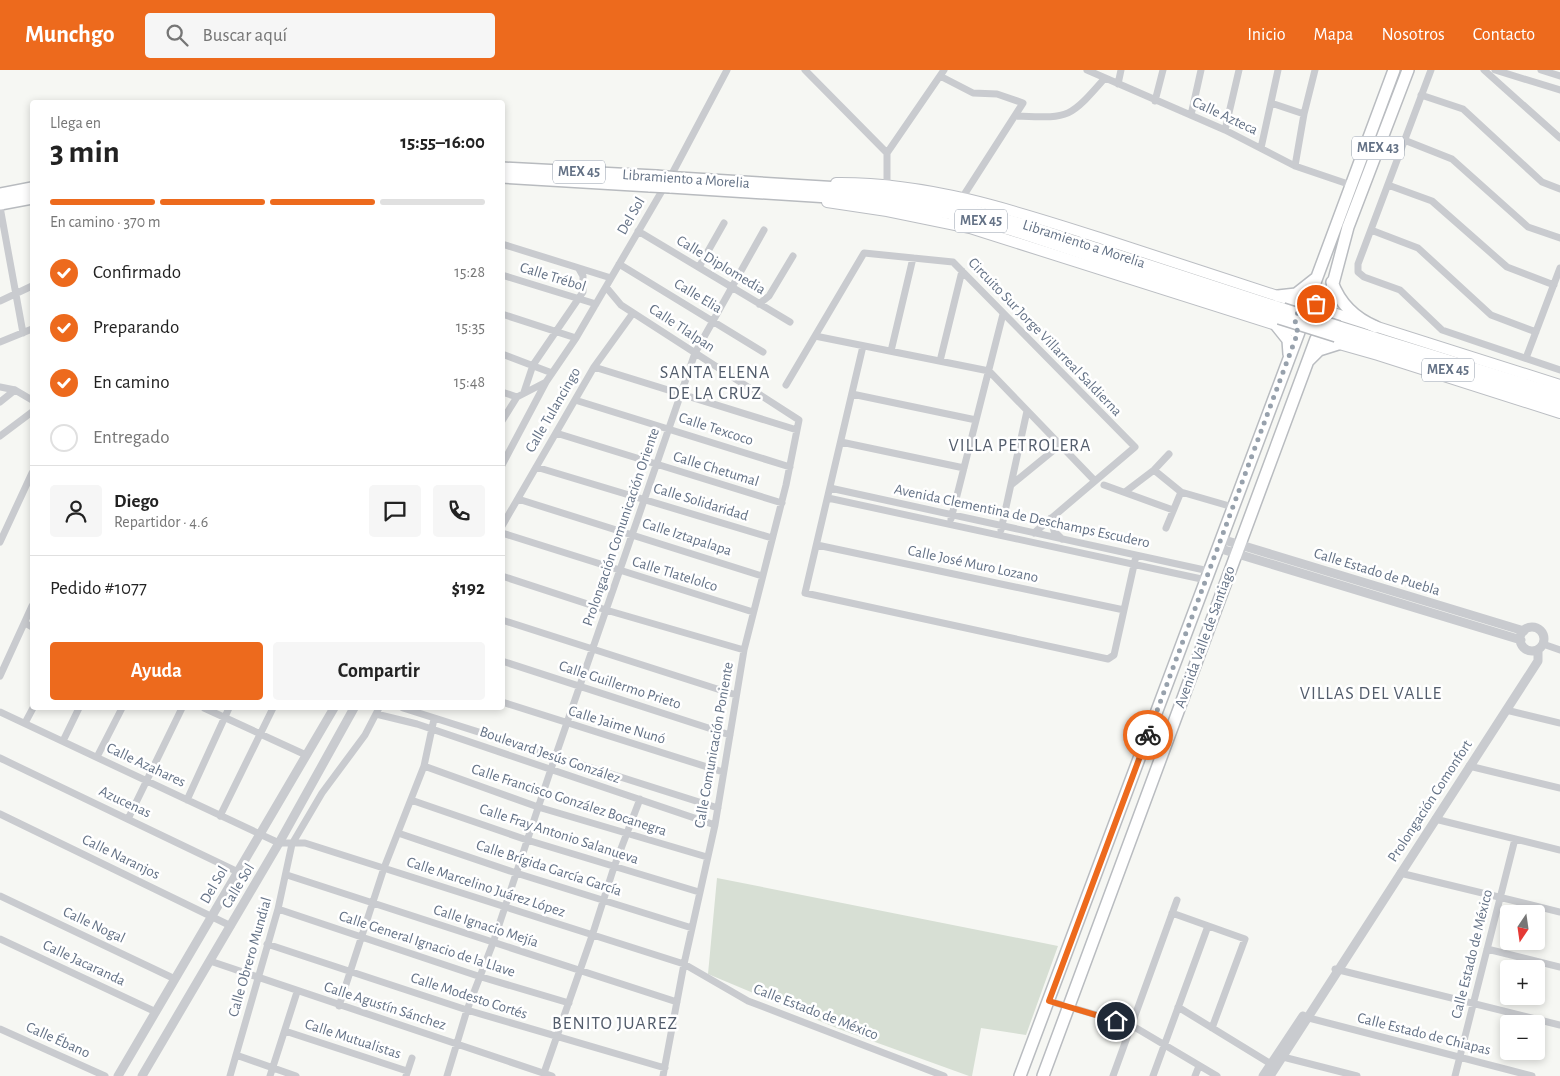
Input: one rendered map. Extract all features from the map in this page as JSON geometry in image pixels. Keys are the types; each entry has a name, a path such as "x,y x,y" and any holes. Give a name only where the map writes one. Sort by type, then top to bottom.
{"main road":[{"name":"MEX 43","path":"1298,332 1294,322 1296,315 1306,305 1317,278 1394,70"},
{"name":"MEX 43","path":"1317,338 1326,333 1329,327 1330,321 1326,310 1348,226 1408,70"},
{"name":"Libramiento a Morelia","path":"505,168 653,181 670,187 756,194 860,199 948,213 1012,230 1279,317 1560,404"},
{"name":"Libramiento a Morelia","path":"505,177 653,181 679,178 878,192 965,207 1279,317"},
{"path":"780,185 887,185 962,198 1035,217 1306,305 1316,304 1326,310 1376,327 1560,385"},
{"path":"0,194 30,188"},
{"path":"0,205 30,198"},
{"path":"1278,296 1296,294 1317,278"},
{"path":"1332,282 1348,310 1356,317 1376,327"},
{"path":"1279,317 1306,338 1338,335 1560,413"},
{"path":"1279,317 1288,340 1287,361 1305,368 1319,350 1338,335"},
{"name":"Avenida Valle de Santiago","path":"1020,1076 1298,332"},
{"name":"Libramiento a Morelia","path":"1338,335 1560,395"},
{"name":"Avenida Valle de Santiago","path":"1044,1076 1317,338"}],"street":[{"name":"Del Sol","path":"552,373 576,338 673,172 727,70"},
{"path":"805,70 886,153"},
{"name":"Calle Azteca","path":"1087,70 1225,130 1295,166 1351,185"},
{"path":"1118,84 1121,70"},
{"path":"1155,101 1163,70"},
{"path":"1191,115 1201,70"},
{"path":"1225,130 1239,70"},
{"path":"1261,148 1278,70"},
{"path":"1295,166 1304,114 1315,70"},
{"path":"1431,70 1358,264 1358,272 1364,277 1400,290 1442,330 1560,370"},
{"path":"1484,70 1560,138"},
{"path":"1496,70 1560,90"},
{"path":"1541,70 1560,76"},
{"path":"887,185 886,153 942,73 973,93 997,94 1023,103 962,198"},
{"path":"1014,116 1056,118 1068,115 1078,108 1105,78"},
{"path":"1422,95 1462,108 1542,182 1560,188"},
{"path":"1271,103 1304,114"},
{"path":"1404,140 1452,158 1528,227 1560,238"},
{"path":"1388,185 1432,201 1507,267 1554,285"},
{"path":"0,205 23,333"},
{"path":"699,267 724,223"},
{"name":"Prolongación Comunicación Oriente","path":"447,1076 478,976 493,943 555,757 695,353 711,320 764,230"},
{"path":"1371,230 1418,248 1491,315 1536,332"},
{"name":"Calle Diplomedia","path":"638,231 790,322"},
{"path":"505,245 611,278"},
{"name":"Circuito Sur Jorge Villarreal Saldierna","path":"815,336 864,253 953,262 1135,448 1034,533"},
{"path":"759,304 773,291 793,256"},
{"path":"891,351 913,258"},
{"name":"Calle Elia","path":"619,264 762,352"},
{"path":"1526,358 1560,268"},
{"path":"524,392 533,366 578,299 584,284 579,269"},
{"path":"940,361 962,272"},
{"name":"Calle Trébol","path":"505,276 596,304"},
{"name":"Calle Tlalpan","path":"606,286 621,305 799,420"},
{"path":"0,301 30,287"},
{"name":"Calle Tulancingo","path":"505,521 594,367 633,313"},
{"path":"949,525 1003,314"},
{"path":"505,315 576,338"},
{"path":"0,342 30,330"},
{"path":"786,385 815,336 989,371 1095,481"},
{"path":"863,346 805,593 1108,659 1114,655 1136,556"},
{"path":"505,355 552,373 505,459"},
{"path":"594,367 797,430"},
{"path":"505,416 517,397 546,382"},
{"path":"0,387 15,390 30,399"},
{"path":"0,402 15,390"},
{"path":"505,393 517,397"},
{"path":"852,394 976,420"},
{"name":"Calle Texcoco","path":"575,400 670,428 790,468"},
{"path":"999,535 1027,411"},
{"path":"0,436 30,414"},
{"name":"Calle Comunicación Poniente","path":"664,1072 684,964 715,824 744,650 782,503 799,420"},
{"name":"Calle Chetumal","path":"556,434 782,503"},
{"path":"841,442 964,468"},
{"path":"1010,486 1060,445"},
{"path":"1125,492 1154,470 1169,454"},
{"name":"Calle Solidaridad","path":"536,467 772,538"},
{"path":"1154,470 1181,492 1233,508"},
{"path":"0,542 30,477"},
{"path":"1104,485 1173,510"},
{"name":"Avenida Clementina de Deschamps Escudero","path":"830,488 1063,539 1136,556 1208,576"},
{"path":"1166,528 1181,492"},
{"name":"Avenida Clementina de Deschamps Escudero","path":"828,498 1134,564 1208,576"},
{"name":"Calle Iztapalapa","path":"518,499 762,576"},
{"path":"1051,518 1054,531 1063,539"},
{"name":"Calle Tlatelolco","path":"505,533 753,612"},
{"name":"Calle Estado de Puebla","path":"1219,543 1522,635"},
{"name":"Calle José Muro Lozano","path":"816,545 1124,610"},
{"path":"505,577 606,610 744,650"},
{"path":"0,676 30,611"},
{"path":"505,621 736,695"},
{"path":"25,623 30,626"},
{"path":"1540,647 1544,636 1539,630 1531,628 1522,635 1526,649 1540,647 1560,650"},
{"name":"Prolongación Comonfort","path":"1263,1076 1338,968 1470,766 1538,660 1540,647"},
{"name":"Calle Guillermo Prieto","path":"505,663 730,735"},
{"name":"Calle Jaime Nunó","path":"505,703 724,772"},
{"path":"25,724 32,710"},
{"path":"63,741 78,710"},
{"path":"97,757 121,710"},
{"path":"128,819 181,710"},
{"path":"208,710 306,755"},
{"path":"187,800 227,710"},
{"path":"220,816 272,710"},
{"name":"Del Sol","path":"118,1076 333,710"},
{"name":"Calle Sol","path":"142,1076 279,844 353,710"},
{"path":"407,710 417,724"},
{"name":"Boulevard Jesús González","path":"409,710 718,808"},
{"path":"1506,710 1560,723"},
{"path":"292,844 322,792 352,755 378,711"},
{"name":"Boulevard Jesús González","path":"378,711 715,824"},
{"name":"Calle Azahares","path":"0,712 279,844"},
{"path":"338,1006 384,868 424,766 434,719"},
{"name":"Azucenas","path":"0,758 238,872"},
{"name":"Calle Francisco González Bocanegra","path":"424,766 538,807 707,857"},
{"path":"1470,766 1560,788"},
{"name":"Calle Fray Antonio Salanueva","path":"411,800 527,840 699,892"},
{"path":"544,1073 592,936 602,900 640,800"},
{"name":"Calle Naranjos","path":"0,814 231,926"},
{"path":"1435,819 1560,850"},
{"name":"Calle Brígida García García","path":"398,833 516,873 692,928"},
{"name":"Calle Estado de México","path":"1455,1076 1515,839"},
{"name":"Calle Marcelino Juárez López","path":"279,844 305,843 684,964"},
{"name":"Calle Obrero Mundial","path":"230,1076 278,909 287,875 292,844"},
{"path":"1400,873 1560,912"},
{"name":"Calle Ignacio Mejía","path":"287,875 677,1002"},
{"name":"Calle Nogal","path":"0,896 176,978"},
{"path":"1113,1076 1177,900"},
{"name":"Calle General Ignacio de la Llave","path":"278,909 478,976 569,1003"},
{"path":"1172,913 1245,940 1212,1028"},
{"path":"1153,1076 1208,926"},
{"name":"Calle Jacaranda","path":"0,939 156,1012"},
{"name":"Calle Modesto Cortés","path":"267,944 664,1072"},
{"path":"1487,949 1560,967"},
{"name":"Calle Agustín Sánchez","path":"210,961 338,1006 552,1076"},
{"name":"Calle Estado de México","path":"684,964 748,1001 944,1076"},
{"path":"1338,968 1560,1025"},
{"name":"Prolongación Comonfort","path":"1270,1076 1309,1018 1338,968"},
{"name":"Calle Mutualistas","path":"270,1076 297,992"},
{"path":"1049,1001 1131,1025 1217,1076"},
{"path":"1178,1007 1271,1064"},
{"name":"Calle Estado de Chiapas","path":"1309,1018 1532,1076"},
{"name":"Calle Ébano","path":"0,1030 104,1076"},
{"name":"Calle Mutualistas","path":"285,1031 407,1074"},
{"path":"236,1055 296,1076"},
{"path":"1283,1057 1357,1076"},
{"path":"407,1074 412,1058"},
{"path":"1195,1076 1199,1066"}],"shaded area":[{"path":"717,878 1058,946 1026,1035 981,1028 972,1076 969,1076 839,1029 708,974"}],"way so far":[{"path":"1148,735 1298,332 1294,322 1296,315 1305,305 1316,304"}],"district":[{"name":"SANTA ELENA DE LA CRUZ","path":"715,383"},
{"name":"VILLA PETROLERA","path":"1020,446"},
{"name":"VILLAS DEL VALLE","path":"1371,694"},
{"name":"BENITO JUAREZ","path":"615,1024"}],"route":[{"path":"1116,1021 1049,1001 1148,735"}]}
